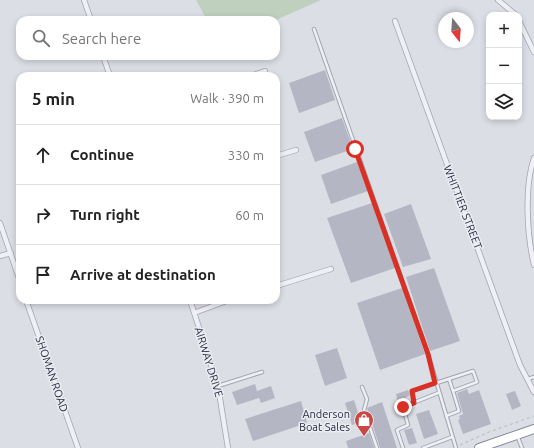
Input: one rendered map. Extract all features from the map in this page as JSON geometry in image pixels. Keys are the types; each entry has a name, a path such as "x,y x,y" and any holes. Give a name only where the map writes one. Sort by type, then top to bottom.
{"highway":[{"path":"478,448 534,430"}],"street":[{"path":"84,0 90,16"},
{"path":"498,0 512,12"},
{"name":"WHITTIER STREET","path":"395,21 460,203 486,266 520,365 534,392"},
{"path":"522,27 534,52"},
{"path":"104,60 109,72"},
{"path":"280,155 296,150"},
{"path":"534,158 528,190 529,223 534,265"},
{"path":"0,223 16,269"},
{"path":"0,256 11,253"},
{"path":"280,285 331,269"},
{"name":"SHOMAN ROAD","path":"27,304 78,448"},
{"name":"AIRWAY DRIVE","path":"191,304 218,386 228,448"},
{"path":"194,313 218,304"}],"lane":[{"path":"314,29 423,339 438,393 456,448"},
{"path":"414,403 412,391 473,371 477,380 475,383 453,391"},
{"path":"218,386 262,372"},
{"path":"528,380 534,377"},
{"path":"446,416 458,411 449,378"},
{"path":"362,387 367,399 364,410 377,448"},
{"path":"403,448 397,430 408,425 403,407 438,393"},
{"path":"517,435 522,448"},
{"path":"423,448 452,437"}],"path":[{"path":"456,448 489,432 534,416"}],"green space":[{"path":"196,0 321,0 280,18 280,16 205,16"}],"building":[{"path":"325,70 335,100 299,113 289,83"},
{"path":"342,118 353,149 315,162 304,132"},
{"path":"357,162 368,191 331,204 321,175"},
{"path":"372,203 395,268 351,283 327,218"},
{"path":"411,204 431,259 403,267 384,214"},
{"path":"434,268 460,341 430,351 406,277"},
{"path":"402,288 425,354 380,370 357,303"},
{"path":"337,348 347,378 325,386 315,355"},
{"path":"255,384 257,391 271,386 275,398 261,403 259,398 237,405 232,392"},
{"path":"467,389 469,394 479,390 491,424 463,434 458,420 460,419 459,416 463,414 457,393"},
{"path":"408,390 410,395 398,402 396,394"},
{"path":"515,391 521,406 512,410 506,394"},
{"path":"354,400 361,422 352,425 345,403"},
{"path":"301,401 307,423 253,441 245,419"},
{"path":"382,402 397,448 380,448 367,408"},
{"path":"429,410 438,434 424,439 416,414"},
{"path":"412,428 417,443 409,445 404,430"},
{"name":"Anderson Boat Sales","path":"369,433 374,448 348,448 346,441"}],"place":[{"name":"Anderson Boat Sales","path":"364,437"}],"route":[{"path":"355,149 428,354 435,383 412,391 414,403 403,407"}]}
